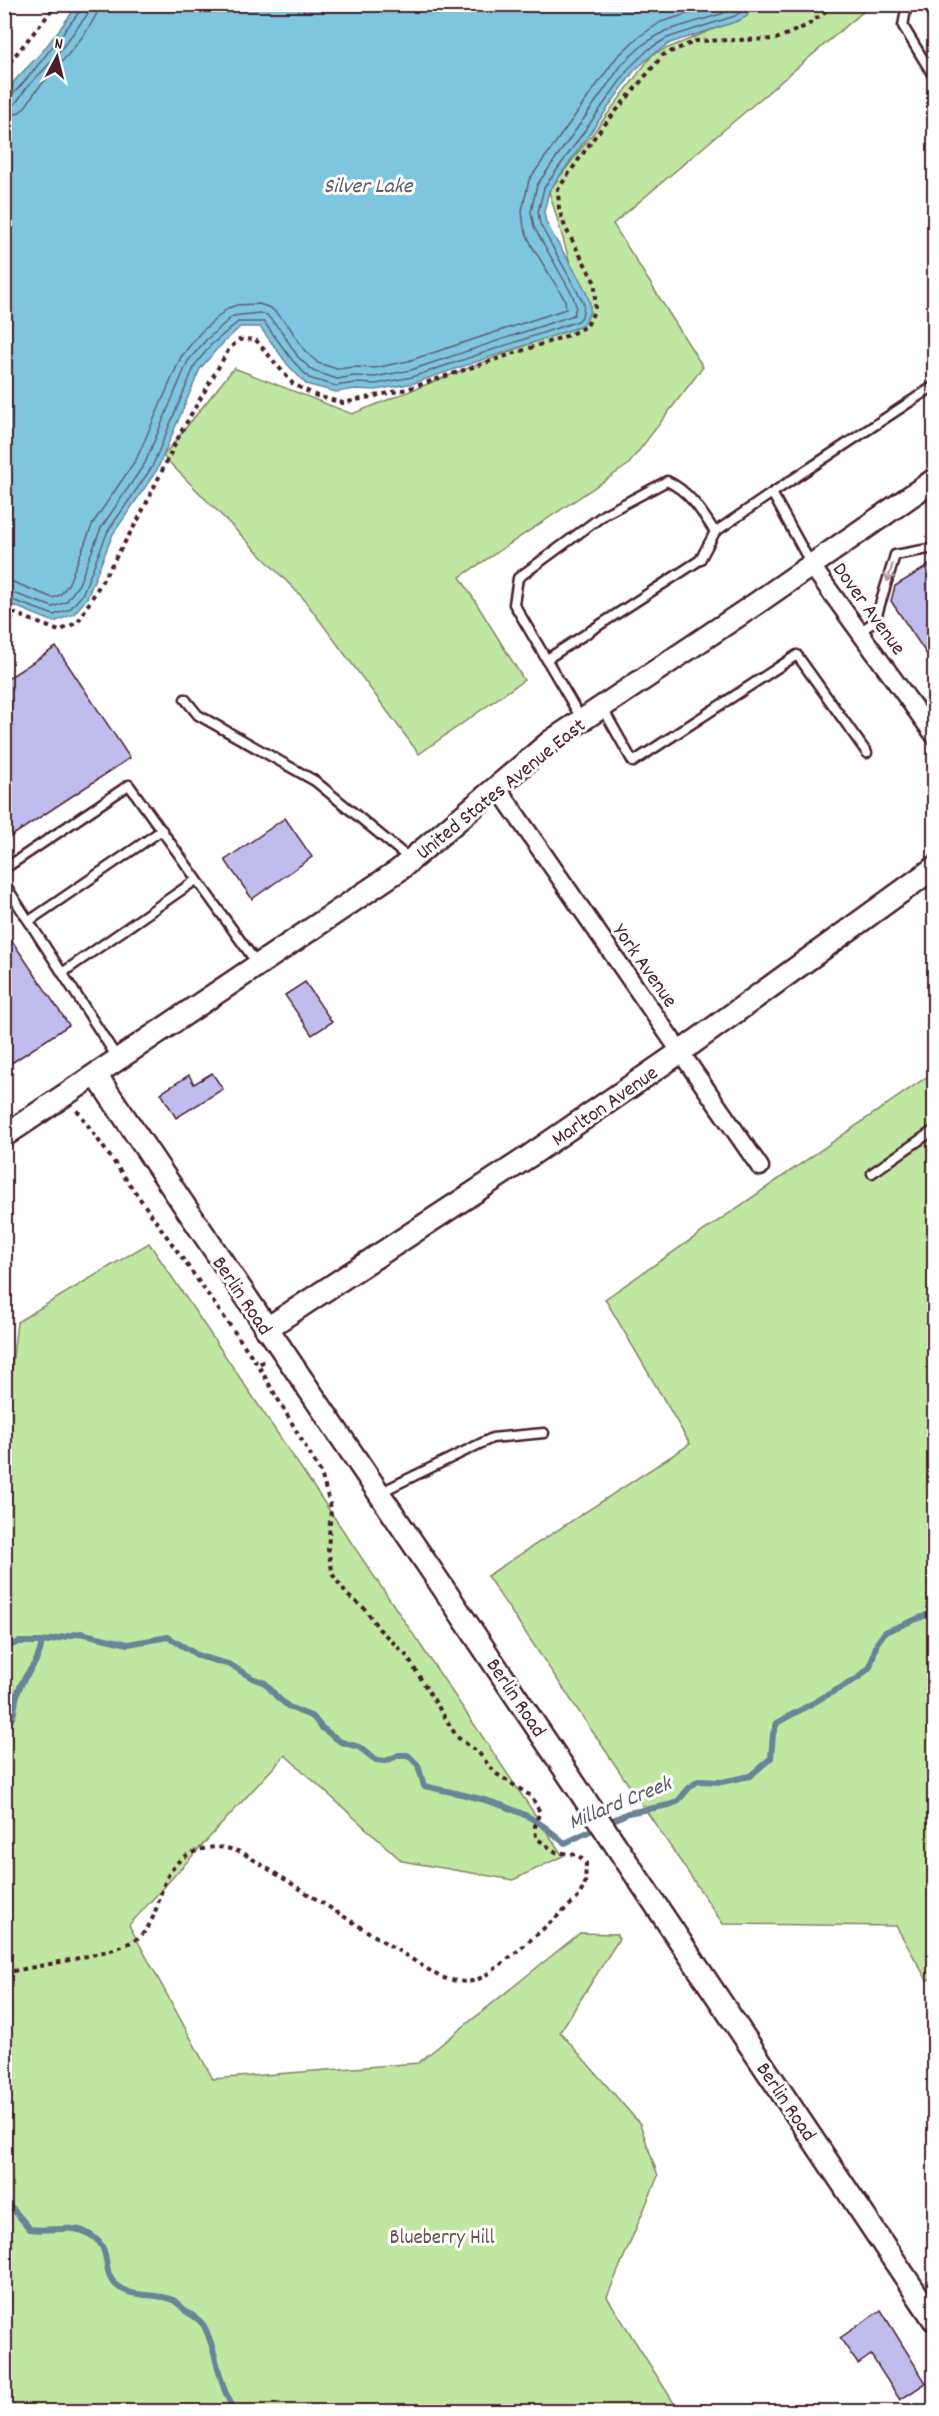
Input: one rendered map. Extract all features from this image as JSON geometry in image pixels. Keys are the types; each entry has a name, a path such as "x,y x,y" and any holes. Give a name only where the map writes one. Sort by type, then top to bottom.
{"street":[{"name":"United States Avenue East","path":"4,1136 399,870 551,741 934,480"},
{"name":"Dover Avenue","path":"811,565 860,632 928,714 934,735"},
{"name":"York Avenue","path":"496,787 760,1167"},
{"name":"Marlton Avenue","path":"266,1329 528,1158 679,1053 934,868"},
{"name":"Berlin Road","path":"96,1076 934,2320"}],"lane":[{"path":"907,4 903,26 934,77"},
{"path":"547,659 700,560 715,532 934,386"},
{"path":"582,720 514,604 518,578 605,514 667,481 679,487 699,508 715,532"},
{"path":"772,493 811,565"},
{"path":"860,632 875,621 895,555 934,548"},
{"path":"602,707 633,762 797,655 867,753"},
{"path":"185,699 198,715 315,781 411,860"},
{"path":"4,869 129,785 259,965"},
{"path":"29,921 162,830"},
{"path":"62,973 196,880"},
{"path":"4,883 118,1060"},
{"path":"872,1173 934,1130"},
{"path":"379,1494 492,1438 544,1432"}],"path":[{"path":"4,69 57,4"},
{"path":"4,609 59,630 78,622 139,518 181,432 217,368 229,349 239,340 255,339 293,384 316,396 343,403 407,389 569,335 587,326 595,309 595,283 565,227 559,209 558,189 596,135 663,55 696,41 776,39 808,25 835,4"},
{"path":"4,627 16,614"},
{"path":"4,1973 120,1947 139,1938 154,1911 170,1870 185,1856 213,1846 243,1853 440,1977 454,1981 474,1981 494,1970 579,1897 585,1883 586,1863 578,1855 556,1852 536,1838 535,1825 540,1812 531,1796 495,1773 478,1752 457,1737 406,1654 379,1629 364,1608 347,1594 333,1575 328,1550 331,1508 321,1473 258,1365 66,1095"},
{"path":"258,1365 280,1350"}],"green space":[{"path":"746,5 871,5 613,224 703,367 628,465 460,577 524,680 419,754 303,598 163,456 234,368 352,414 587,321 549,191 653,54 746,16"},
{"path":"934,1072 934,1978 927,1980 896,1926 723,1924 487,1576 690,1444 605,1299"},
{"name":"Blueberry Hill","path":"149,1243 563,1856 513,1880 402,1861 285,1755 129,1925 213,2079 418,2063 580,1933 616,1934 619,1939 560,2032 640,2124 658,2176 607,2297 679,2411 5,2411 5,1403 8,1400 17,1322"}],"water":[{"name":"Silver Lake","path":"78,5 753,5 747,16 738,21 670,43 634,71 549,191 544,212 546,222 584,288 590,305 587,319 582,326 414,383 376,390 355,389 336,392 306,384 288,365 260,327 240,327 200,369 157,470 113,534 87,598 74,614 54,622 5,602 4,97 16,79 42,52"}],"building":[{"path":"934,562 934,665 891,601 895,586"},
{"path":"56,647 130,758 4,841 4,681"},
{"path":"285,818 312,857 252,899 225,860"},
{"path":"4,929 69,1025 4,1068"},
{"path":"305,982 332,1022 312,1035 285,995"},
{"path":"212,1073 223,1089 176,1118 161,1093 189,1075 194,1084"},
{"path":"881,2310 926,2383 900,2400 871,2355 858,2364 840,2338"}],"waterway":[{"name":"Millard Creek","path":"4,1648 19,1642 43,1642 80,1633 128,1644 168,1637 199,1656 231,1665 265,1683 289,1707 313,1717 322,1728 341,1742 359,1747 376,1760 386,1761 399,1755 408,1755 418,1765 424,1786 512,1809 542,1825 565,1843 628,1813 677,1802 698,1781 722,1782 750,1776 771,1758 773,1734 777,1723 858,1678 870,1667 877,1643 885,1632 934,1612"},
{"name":"Millard Creek","path":"4,1728 12,1718 19,1689 38,1657 42,1642"},
{"path":"4,2205 13,2209 30,2229 72,2229 85,2232 101,2244 108,2272 116,2285 136,2294 173,2300 198,2320 209,2336 225,2392 236,2412"}]}
